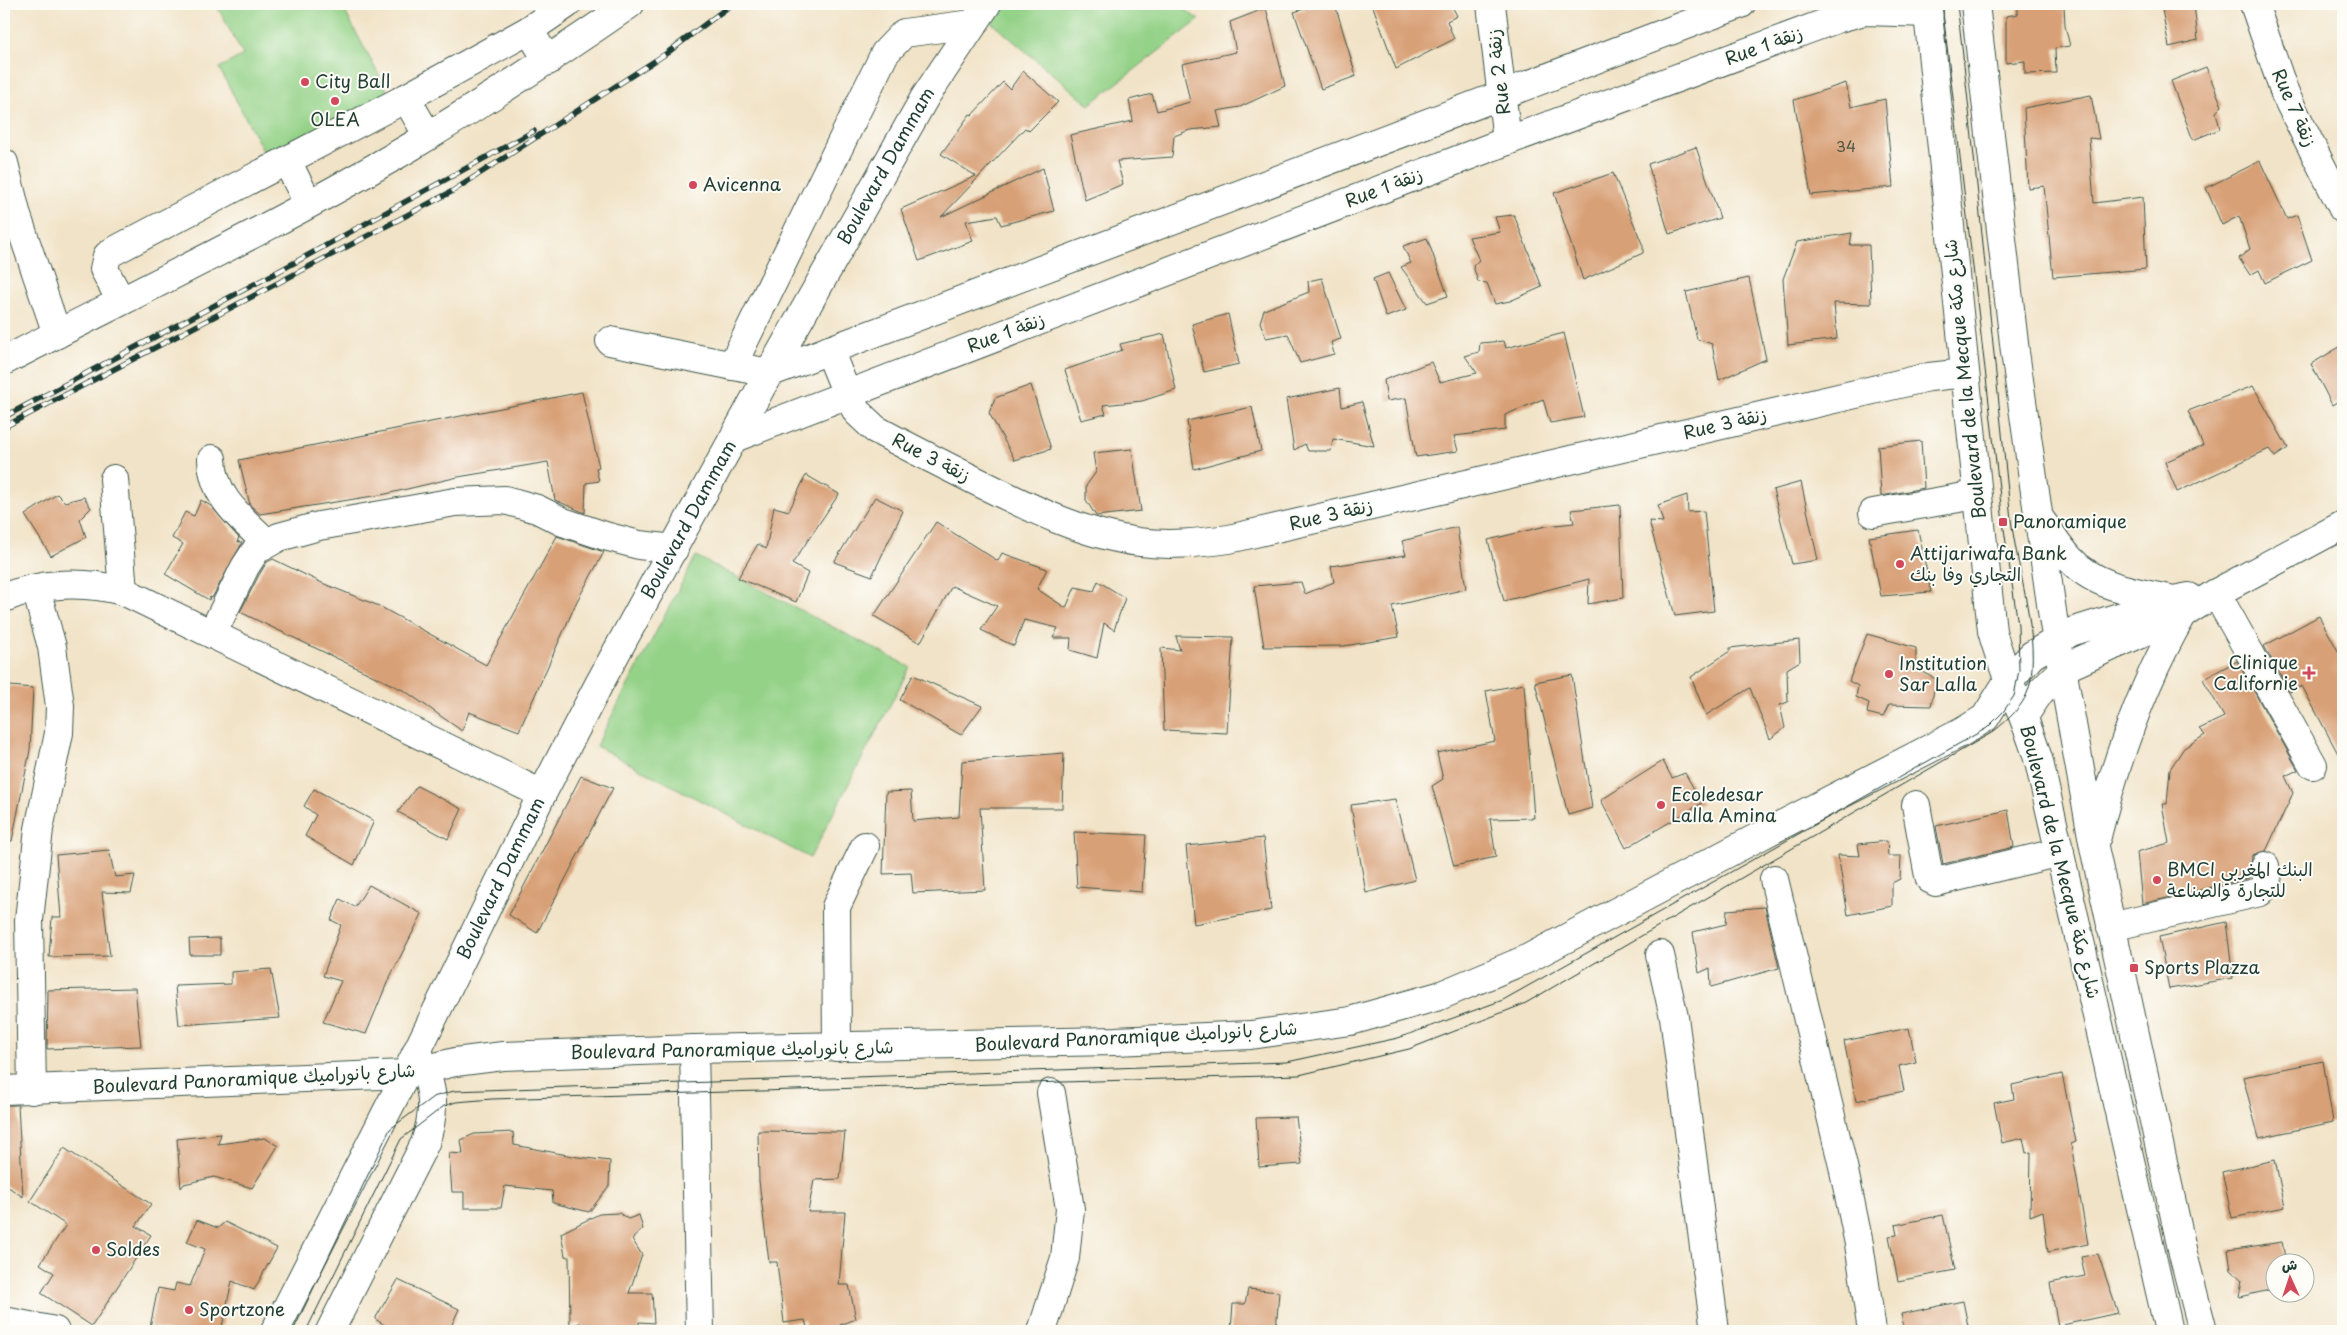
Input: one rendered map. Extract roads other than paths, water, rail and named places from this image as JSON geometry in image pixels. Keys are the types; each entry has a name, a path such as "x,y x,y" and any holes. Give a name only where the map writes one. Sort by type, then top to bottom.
{"street":[{"path":"121,301 104,269 107,256 406,98 529,30 567,4"},
{"path":"4,361 308,203 428,136 548,61 630,4"},
{"name":"Rue 2 زنقة","path":"1491,4 1507,141"},
{"path":"610,341 769,373 1741,4"},
{"name":"Boulevard de la Mecque شارع مكة","path":"1975,4 2015,352 2057,639 2064,668 2094,847 2182,1248 2203,1331"},
{"name":"Rue 7 زنقة","path":"2255,4 2285,94 2343,209"},
{"name":"Boulevard de la Mecque شارع مكة","path":"1928,8 1976,495 1992,631 2008,681 2024,716 2039,762 2169,1331"},
{"name":"Rue 1 زنقة","path":"847,394 1507,141 1839,18 1864,11 1928,8"},
{"path":"732,366 885,53 898,37 904,33 979,14"},
{"name":"Boulevard Dammam","path":"275,1331 416,1065 542,794 598,686 769,373 925,97 979,14"},
{"path":"529,30 548,61"},
{"path":"406,98 428,136"},
{"path":"286,161 308,203"},
{"path":"4,163 17,216 56,334"},
{"name":"Rue 3 زنقة","path":"829,350 847,394 857,412 875,429 1028,507 1108,536 1164,544 1193,544 1229,539 1929,377 1965,373"},
{"path":"734,438 847,394"},
{"path":"212,459 212,476 218,491 234,511 266,542"},
{"path":"114,479 123,590"},
{"path":"1874,513 1976,495"},
{"path":"212,634 252,555 266,542 313,528 455,502 483,500 522,504 563,522 605,536 639,545 674,549"},
{"path":"2038,517 2070,560 2086,573 2120,589 2178,607 2122,752 2094,847"},
{"name":"Boulevard Panoramique شارع بانوراميك","path":"2024,716 2040,692 2064,668 2178,607 2216,593 2343,525"},
{"path":"4,598 36,589 86,584 123,590 542,794"},
{"path":"32,1090 29,920 39,829 59,734 60,706 52,647 36,589"},
{"path":"2216,593 2313,764"},
{"name":"Boulevard Panoramique شارع بانوراميك","path":"4,1090 32,1090 416,1065 503,1056 694,1049 1115,1041 1251,1035 1350,1021 1421,1002 1481,980 1527,959 1962,732 1985,718 2008,681 2032,655 2057,639 2087,626 2178,607"},
{"path":"1916,805 1930,879 1936,882 2060,852"},
{"path":"837,1047 836,907 865,846"},
{"path":"2112,927 2260,892 2268,883 2265,866"},
{"path":"1774,880 1856,1227 1872,1331"},
{"path":"1660,955 1674,1017 1715,1331"},
{"path":"694,1049 700,1331"},
{"path":"330,1331 425,1143 433,1113 433,1097 416,1065"},
{"path":"1042,1331 1065,1258 1070,1209 1052,1093"},
{"path":"4,1321 55,1331"}],"tram line":[{"path":"293,1331 390,1129 433,1097 454,1091 1287,1062 1398,1038 1503,1000 1987,728 2003,712 2014,696 2019,670 2018,625 2003,522 1942,4"},
{"path":"306,1331 401,1139 444,1106 456,1102 492,1099 1299,1075 1409,1049 1524,1004 1993,732 2018,709 2026,695 2031,678 2031,637 2010,510 1957,4"}],"railway":[{"path":"4,427 451,192 667,53 732,4"},
{"path":"4,417 281,270 534,131"}],"place":[{"name":"City Ball","path":"305,82"},
{"name":"OLEA","path":"335,101"},
{"name":"Avicenna","path":"693,185"},
{"name":"Panoramique","path":"2003,522"},
{"name":"Attijariwafa Bank التجاري وفا بنك","path":"1900,564"},
{"name":"Clinique Californie","path":"2309,673"},
{"name":"Institution Sar Lalla","path":"1889,674"},
{"name":"Ecoledesar Lalla Amina","path":"1661,805"},
{"name":"BMCI البنك المغربي للتجارة والصناعة","path":"2157,880"},
{"name":"Sports Plazza","path":"2134,968"},
{"name":"Soldes","path":"96,1250"},
{"name":"Sportzone","path":"189,1310"}]}
